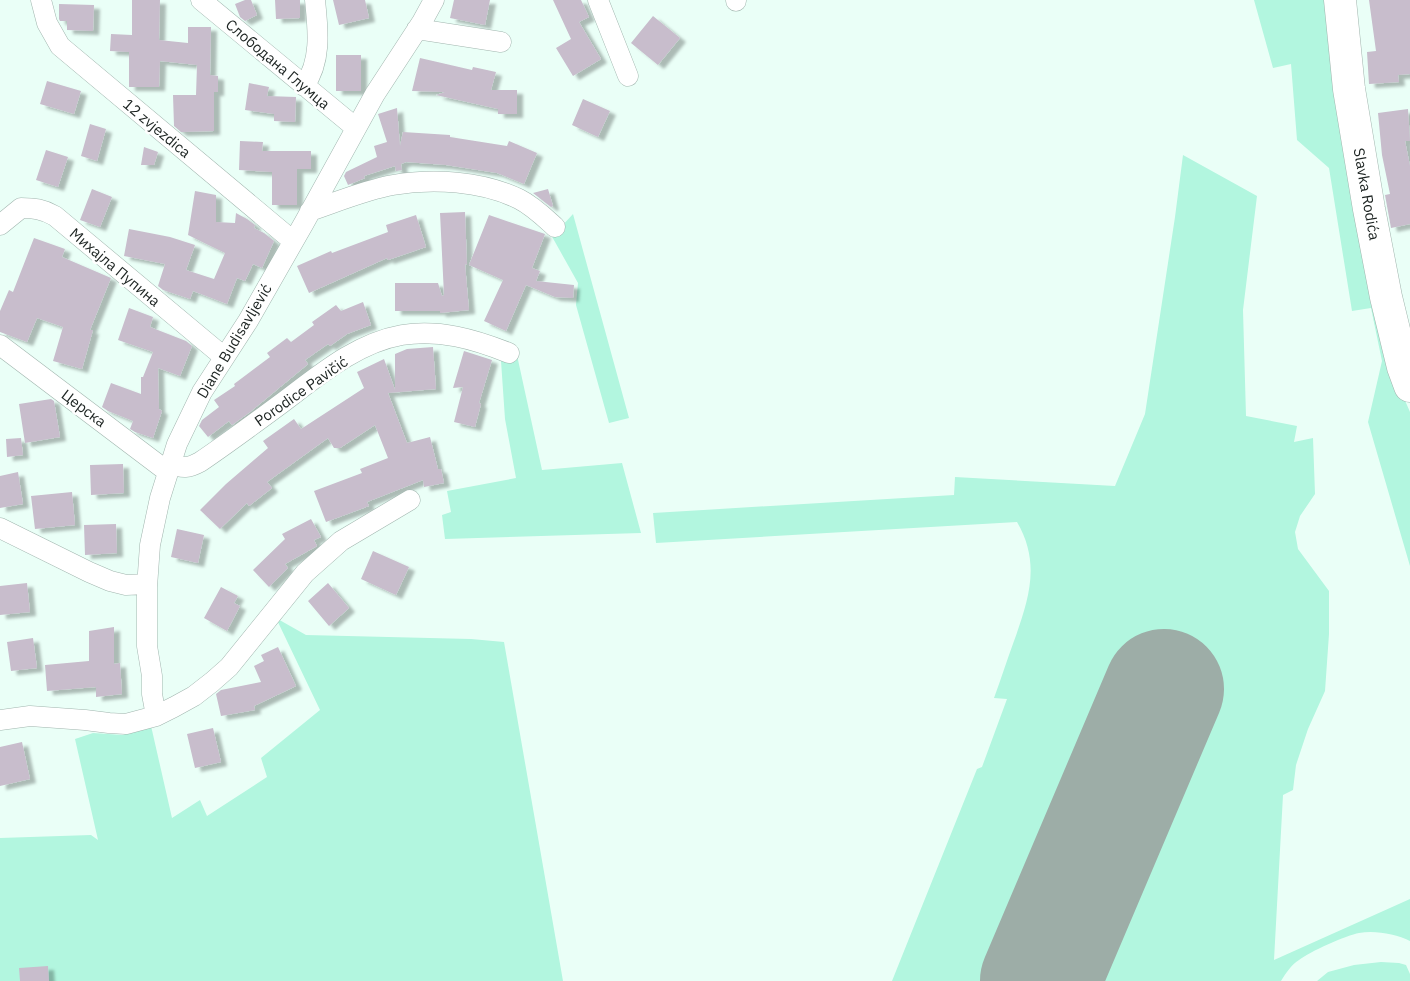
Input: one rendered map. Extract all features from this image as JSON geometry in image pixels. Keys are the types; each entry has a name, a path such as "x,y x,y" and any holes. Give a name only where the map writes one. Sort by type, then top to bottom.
{"main road":[{"name":"Slavka Rodića","path":"1340,0 1349,89 1369,209 1386,297 1403,367 1410,386"}],"street":[{"name":"12 zvjezdica","path":"40,0 47,23 60,46 293,242"},
{"name":"Слободана Глумца","path":"201,0 356,128"},
{"path":"304,86 316,57 318,33 315,0"},
{"name":"Diane Budisavljević","path":"156,716 147,646 147,584 150,545 160,498 177,444 202,392 248,321 375,94 434,0"},
{"path":"598,0 628,76"},
{"path":"417,29 501,42"},
{"path":"310,212 358,194 393,185 448,182 501,192 539,212 555,227"},
{"name":"Михајла Пупина","path":"0,225 21,208 37,208 46,211 224,357"},
{"name":"Porodice Pavičić","path":"170,468 192,467 326,370 376,343 401,336 444,334 486,344 509,353"},
{"name":"Церска","path":"0,345 170,468"},
{"path":"0,720 30,716 126,724 156,716 194,696 229,667 305,573 341,541 410,500"},
{"path":"0,528 110,581 126,585 147,584"}],"green space":[{"path":"1254,0 1328,0 1393,373 1410,412 1410,566 1368,422 1382,361 1371,308 1352,311 1329,168 1297,140 1291,64 1273,68"},
{"path":"1183,155 1257,196 1243,310 1246,416 1297,426 1294,442 1313,438 1315,494 1300,516 1295,532 1298,549 1329,591 1325,691 1308,729 1296,765 1293,790 1283,795 1274,960 1410,899 1410,941 1378,932 1353,934 1328,944 1296,962 1281,981 892,981 977,769 982,767 1007,699 994,698 1028,596 1031,567 1029,552 1017,522 656,543 653,513 954,495 955,477 1115,486 1145,414"},
{"path":"573,214 629,418 609,423 576,305 578,283 550,233 561,227"},
{"path":"515,346 542,470 622,463 641,533 445,539 442,515 451,512 447,491 516,478 505,419 501,361"},
{"path":"276,618 306,635 471,639 504,642 563,981 0,981 0,838 91,835 98,840 75,739 93,733 123,735 137,729 149,717 172,818 200,800 207,816 267,777 261,758 320,710"},
{"path":"1381,962 1406,965 1410,981 1317,981 1328,972 1354,965"}],"building":[{"path":"132,0 160,0 159,40 188,43 188,27 211,27 210,75 218,76 218,92 214,92 214,131 181,132 174,126 173,95 196,95 197,65 160,61 159,87 129,87 129,52 110,51 111,34 132,35"},
{"path":"251,0 257,15 245,21 240,17 235,4"},
{"path":"275,0 300,0 300,18 276,19"},
{"path":"333,0 365,0 369,18 339,25"},
{"path":"454,0 490,0 485,25 450,18"},
{"path":"553,0 581,0 589,17 579,22 601,59 573,76 556,48 571,39"},
{"path":"1369,0 1410,0 1410,74 1398,75 1399,82 1369,84 1367,52 1376,51"},
{"path":"59,4 94,5 93,31 67,30 67,21 59,19"},
{"path":"653,16 680,38 658,65 631,43"},
{"path":"336,55 361,55 361,91 336,91"},
{"path":"420,58 472,70 473,67 496,72 491,90 517,90 517,114 498,114 498,109 436,95 445,92 412,91"},
{"path":"47,81 81,91 74,114 40,104"},
{"path":"249,83 269,87 267,96 296,97 295,122 274,121 274,114 245,110"},
{"path":"583,99 610,111 598,137 572,125"},
{"path":"397,108 400,146 403,132 450,135 450,137 507,146 509,141 537,153 524,184 497,173 446,165 406,162 401,164 402,170 396,171 395,166 364,176 365,178 348,185 344,176 346,172 377,157 374,146 387,142 378,114"},
{"path":"1408,109 1410,141 1405,141 1410,166 1410,224 1391,228 1385,195 1390,194 1382,155 1378,113"},
{"path":"90,124 106,129 97,161 81,156"},
{"path":"240,141 263,142 262,151 311,151 311,169 297,169 297,205 272,205 272,172 239,170"},
{"path":"144,147 158,152 154,165 141,165"},
{"path":"46,150 68,157 58,187 36,180"},
{"path":"92,189 112,197 100,227 80,220"},
{"path":"548,189 553,206 551,207 533,193"},
{"path":"195,191 216,195 216,222 235,223 236,213 274,241 262,268 253,264 245,281 237,278 227,304 193,291 190,299 163,290 158,286 165,264 124,256 129,229 170,237 195,245 186,270 214,279 225,253 188,235"},
{"path":"465,212 467,265 465,264 469,310 440,313 440,311 395,311 395,283 438,283 442,296 444,295 440,213"},
{"path":"416,215 426,247 388,260 387,258 309,293 297,266 331,251 332,253 388,232 386,225"},
{"path":"489,215 545,234 532,268 540,271 536,281 574,285 573,298 555,297 526,285 506,331 484,321 503,280 469,265"},
{"path":"34,238 65,249 62,257 111,278 90,330 93,330 82,369 53,361 63,327 37,318 27,342 0,332 0,311 9,290 13,292"},
{"path":"363,302 371,325 347,334 330,346 328,344 305,360 308,364 232,425 229,421 208,437 199,426 202,420 219,407 214,400 270,357 267,353 287,338 291,342 314,325 312,322 336,305 341,311"},
{"path":"129,308 153,317 150,327 186,341 192,346 180,376 158,368 159,409 162,411 153,438 130,429 133,421 102,407 111,383 141,394 141,377 143,377 153,352 118,340"},
{"path":"433,347 436,389 388,393 407,443 430,437 444,483 424,487 423,480 367,502 369,506 326,522 314,491 362,473 360,469 388,458 375,425 340,448 334,448 328,438 267,482 272,488 249,506 247,503 220,529 200,510 268,448 263,441 294,419 301,429 364,388 357,372 384,359 395,390 395,354 407,349"},
{"path":"464,351 492,360 479,403 481,404 475,427 454,422 463,387 453,388"},
{"path":"51,399 54,401 60,437 25,443 19,404"},
{"path":"21,438 23,455 7,457 6,439"},
{"path":"123,464 124,493 91,495 90,465"},
{"path":"18,472 23,504 0,508 0,476"},
{"path":"72,492 75,525 35,529 31,496"},
{"path":"311,519 321,537 314,540 317,546 285,564 288,568 269,587 253,570 285,539 282,534"},
{"path":"116,524 117,553 85,555 84,525"},
{"path":"177,529 204,535 198,563 171,557"},
{"path":"373,551 409,567 396,595 361,579"},
{"path":"27,583 30,612 0,615 0,586"},
{"path":"328,583 349,608 329,626 308,601"},
{"path":"221,587 238,596 234,603 240,606 227,631 204,618"},
{"path":"114,627 114,664 120,663 122,694 96,697 96,687 47,691 45,665 89,661 89,631"},
{"path":"33,638 37,668 11,671 7,642"},
{"path":"278,647 296,686 254,706 255,710 221,716 216,694 221,690 261,682 254,666 264,661 261,655"},
{"path":"213,728 221,762 195,768 187,734"},
{"path":"22,742 30,779 0,786 0,747"},
{"path":"48,966 49,981 20,981 19,968"}],"runway":[{"path":"1040,981 1164,689"}]}
